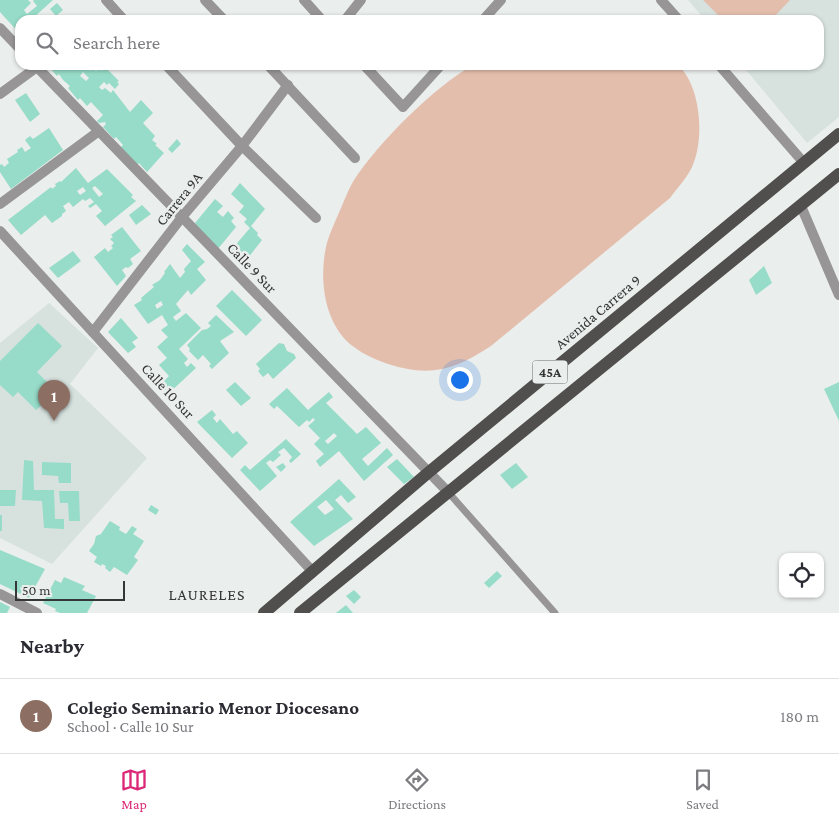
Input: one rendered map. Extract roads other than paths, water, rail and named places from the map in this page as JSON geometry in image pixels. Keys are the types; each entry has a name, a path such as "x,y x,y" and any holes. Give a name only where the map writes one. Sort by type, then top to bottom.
{"main road":[{"name":"Avenida Carrera 9","path":"264,613 429,472 839,134"},
{"name":"45A","path":"300,613 839,174"}],"street":[{"path":"106,0 120,15"},
{"path":"205,0 219,15"},
{"path":"304,0 318,15"},
{"path":"349,15 361,0"},
{"path":"488,15 501,0"},
{"path":"661,0 674,15"},
{"path":"0,28 15,44"},
{"path":"0,94 31,70"},
{"name":"Calle 9 Sur","path":"40,70 448,492"},
{"path":"171,70 242,146 316,218"},
{"path":"273,70 354,158"},
{"path":"369,70 403,106 436,70"},
{"path":"723,70 804,162"},
{"name":"Carrera 9A","path":"92,332 182,217 242,146 288,85"},
{"path":"0,204 99,131"},
{"path":"801,206 839,295"},
{"name":"Calle 10 Sur","path":"0,231 313,572"},
{"path":"0,594 37,613"}],"lane":[{"path":"448,492 555,613"}],"place":[{"name":"Colegio Seminario Menor Diocesano","path":"54,421"}],"district":[{"name":"LAURELES","path":"207,594"}]}
